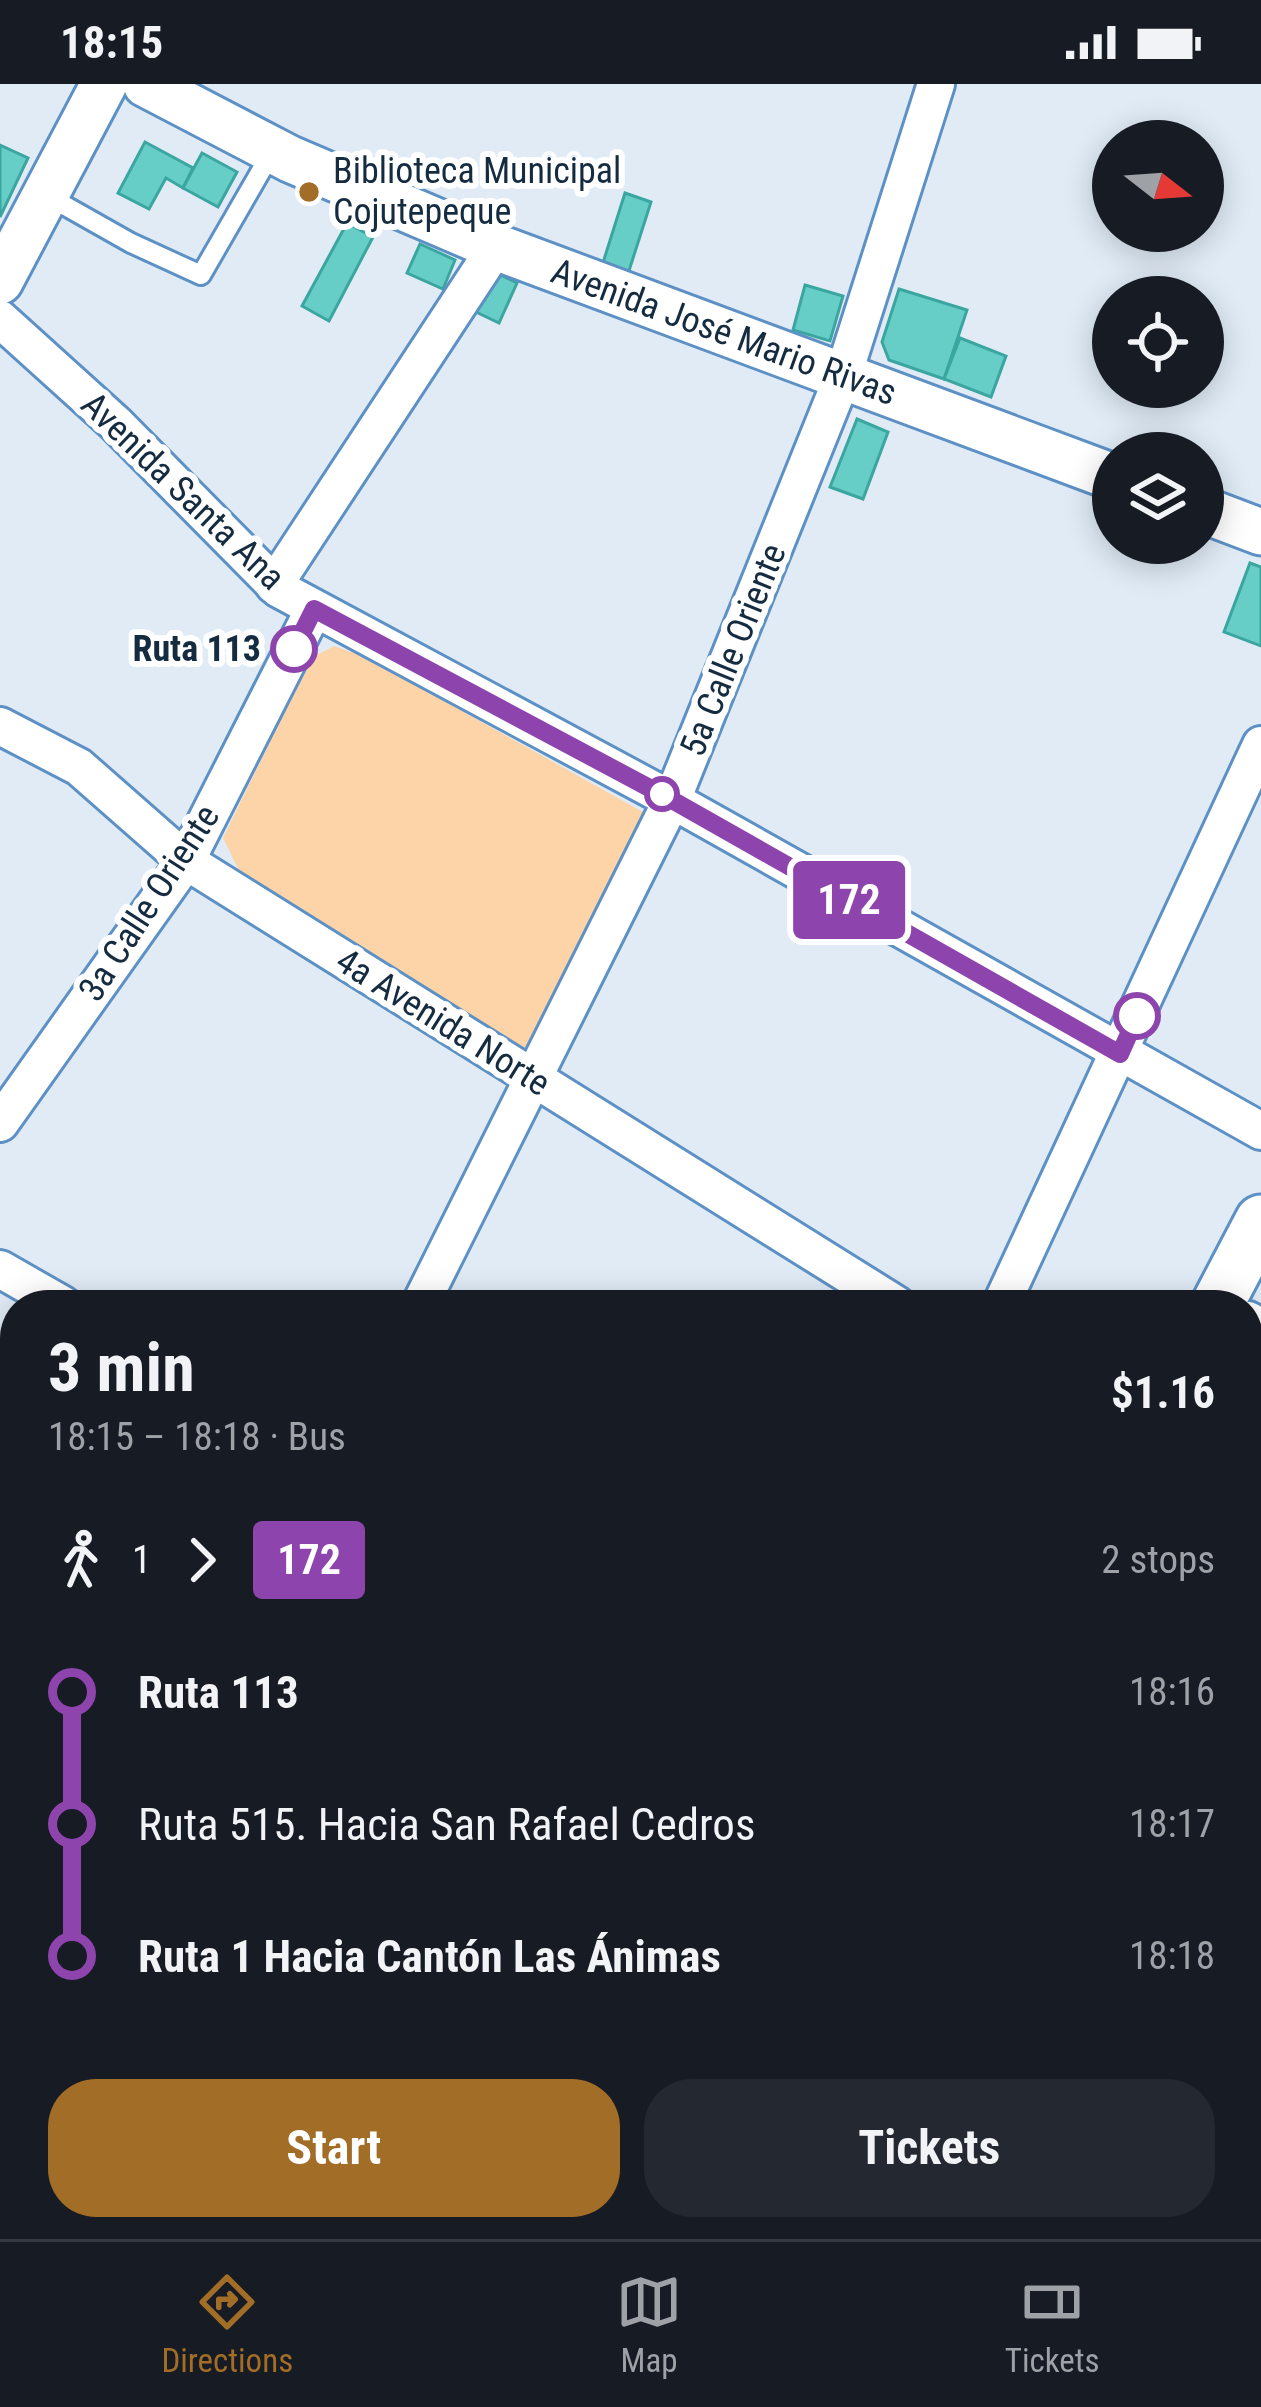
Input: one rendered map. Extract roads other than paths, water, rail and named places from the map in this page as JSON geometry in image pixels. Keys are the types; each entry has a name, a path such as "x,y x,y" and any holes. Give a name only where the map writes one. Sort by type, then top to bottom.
{"main road":[{"path":"1240,1290 1261,1221"}],"street":[{"path":"0,281 104,84"},
{"name":"Avenida José Mario Rivas","path":"146,84 273,150 496,247 1092,469"},
{"name":"5a Calle Oriente","path":"427,1290 672,800 843,376 936,84"},
{"path":"274,585 496,247"},
{"name":"Avenida Santa Ana","path":"0,319 115,423 274,585 672,800 1261,1131"},
{"path":"1224,518 1261,532"},
{"name":"3a Calle Oriente","path":"0,1124 186,861 314,609"},
{"name":"4a Avenida Norte","path":"0,726 79,767 186,861 872,1290"},
{"path":"1008,1290 1261,745"},
{"path":"0,1269 37,1290"}],"lane":[{"path":"46,195 131,243 201,275 273,150"}],"place":[{"name":"Biblioteca Municipal Cojutepeque","path":"309,192"},
{"name":"Ruta 113","path":"294,649"}]}
